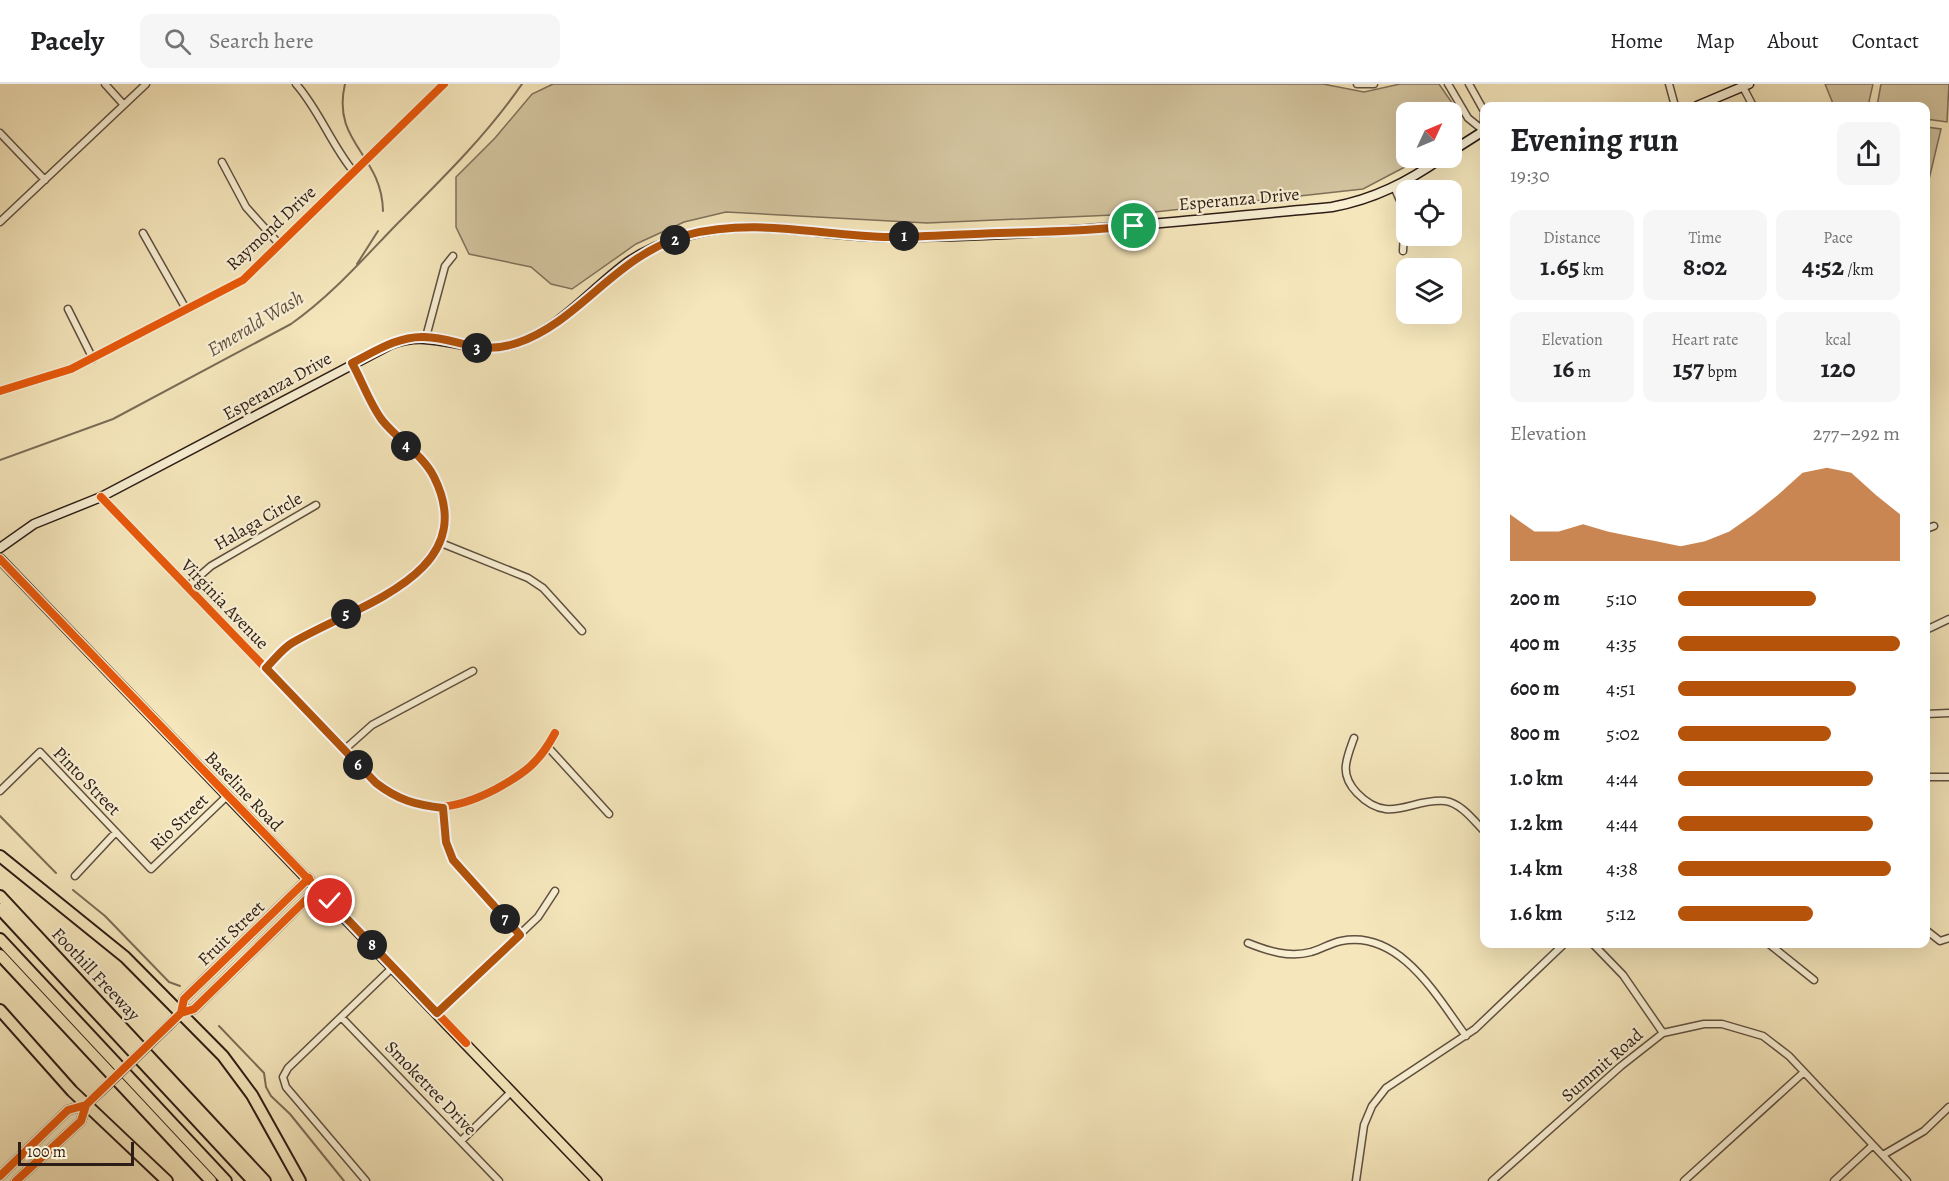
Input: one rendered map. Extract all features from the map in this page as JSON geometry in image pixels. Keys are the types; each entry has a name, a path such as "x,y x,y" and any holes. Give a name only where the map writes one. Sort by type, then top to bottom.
{"highway":[{"path":"0,856 124,957 239,1075 300,1181"},
{"name":"Foothill Freeway","path":"0,896 264,1181"},
{"path":"0,909 253,1181"},
{"path":"0,939 226,1181"},
{"path":"0,955 211,1181"},
{"path":"0,1010 28,1045 86,1105 167,1181"}],"main road":[{"path":"1707,102 1746,86"},
{"path":"1462,145 1480,133"},
{"name":"Esperanza Drive","path":"0,548 34,524 101,497 222,435 352,363 399,342 426,337 473,348 494,348 523,341 548,328 628,262 686,236 720,228 751,226 889,237 1099,230 1355,203 1395,189 1427,168"},
{"name":"Baseline Road","path":"0,559 227,796 309,878 597,1181"},
{"name":"Fruit Street","path":"181,1013 184,999 309,878"},
{"name":"Fruit Street","path":"0,1176 68,1110 86,1105 181,1013 194,1009 318,888"},
{"name":"Fruit Street","path":"16,1181 81,1121 86,1105"}],"street":[{"path":"105,84 124,105"},
{"path":"0,222 146,84"},
{"path":"296,84 304,93 336,150 353,171"},
{"name":"Raymond Drive","path":"0,391 71,369 93,359 243,280 444,84"},
{"path":"1357,84 1374,84"},
{"path":"1449,84 1468,118 1480,126"},
{"path":"1454,92 1457,84"},
{"path":"1469,84 1480,104"},
{"path":"1669,84 1674,102"},
{"path":"1746,86 1752,102"},
{"path":"0,133 45,180"},
{"path":"222,162 246,207 280,245"},
{"path":"1395,189 1405,212 1403,251"},
{"path":"143,232 186,309"},
{"path":"426,337 446,266 453,256"},
{"path":"68,309 93,359"},
{"path":"266,668 290,644 410,581 428,563 441,543 444,513 433,475 381,418 352,363"},
{"name":"Virginia Avenue","path":"101,497 344,750 393,797 415,805 443,808 471,802 526,773 555,732"},
{"name":"Halaga Circle","path":"188,587 211,566 316,505"},
{"path":"1930,528 1934,526"},
{"path":"441,543 528,578 543,588 582,631"},
{"path":"1930,628 1949,619"},
{"path":"344,750 372,725 473,671"},
{"path":"1930,714 1949,713"},
{"path":"1353,738 1344,771 1346,780 1366,802 1389,810 1445,801 1462,810 1480,827"},
{"path":"547,746 609,814"},
{"name":"Pinto Street","path":"0,790 40,753 151,869"},
{"path":"1930,777 1949,777"},
{"name":"Rio Street","path":"151,869 227,796"},
{"path":"443,808 446,842 453,860 520,935"},
{"path":"75,876 116,832"},
{"path":"437,1013 538,917 555,891"},
{"path":"1930,933 1940,941 1949,938"},
{"path":"1248,943 1288,955 1311,952 1348,940 1380,945 1416,972 1466,1036"},
{"path":"1356,1181 1364,1125 1372,1106 1386,1088 1404,1074 1466,1036 1560,948"},
{"path":"1597,948 1623,975 1663,1033"},
{"path":"1774,948 1814,980"},
{"path":"366,1181 286,1087 283,1077 288,1068 393,967"},
{"name":"Smoketree Drive","path":"341,1017 499,1181"},
{"name":"Summit Road","path":"1492,1181 1621,1066 1663,1033 1704,1024 1722,1024 1743,1028 1763,1036 1777,1046 1908,1181"},
{"path":"1684,1181 1804,1072"},
{"path":"461,1141 512,1092"},
{"path":"1883,1155 1924,1131 1949,1107"},
{"path":"1834,1181 1873,1145"}],"shaded area":[{"path":"553,84 1323,84 1364,92 1400,84 1439,84 1451,102 1396,102 1396,168 1403,168 1363,189 1137,214 927,223 726,212 684,222 636,244 572,289 551,284 531,267 469,254 456,227 456,177 495,138 532,94"},
{"path":"1825,84 1873,84 1869,102 1832,102"},
{"path":"1881,84 1949,84 1947,122 1930,120 1930,102 1878,102"},
{"path":"1930,128 1941,129 1930,175"}],"waterway":[{"path":"345,84 343,104 345,121 375,175 381,192 383,211"},
{"name":"Emerald Wash","path":"0,460 113,419 291,324 333,289 447,174 494,121 522,84"},
{"path":"357,264 378,231"},
{"path":"0,816 56,873"},
{"path":"73,890 105,916 169,982 180,986"},
{"path":"219,1026 264,1073 266,1087 271,1096 290,1114 344,1181"}],"cycle path":[{"path":"0,391 71,369 243,280 444,84"},
{"path":"101,497 376,783 391,794 406,801 435,807 450,806 480,797 523,772 537,760 555,733"},
{"path":"0,559 466,1043"},
{"path":"181,1013 184,999 309,878"},
{"path":"0,1176 68,1110 86,1105 181,1013 194,1009 318,888"},
{"path":"16,1181 81,1121 86,1105"}],"route":[{"path":"330,901 437,1013 520,935 453,860 446,842 443,808 415,805 393,797 376,783 266,668 290,644 410,581 428,563 441,543 444,513 433,475 381,418 352,363 381,348 413,337 426,337 473,348 494,348 532,338 548,328 628,262 656,246 720,228 751,226 889,237 1099,230 1134,226"}]}
